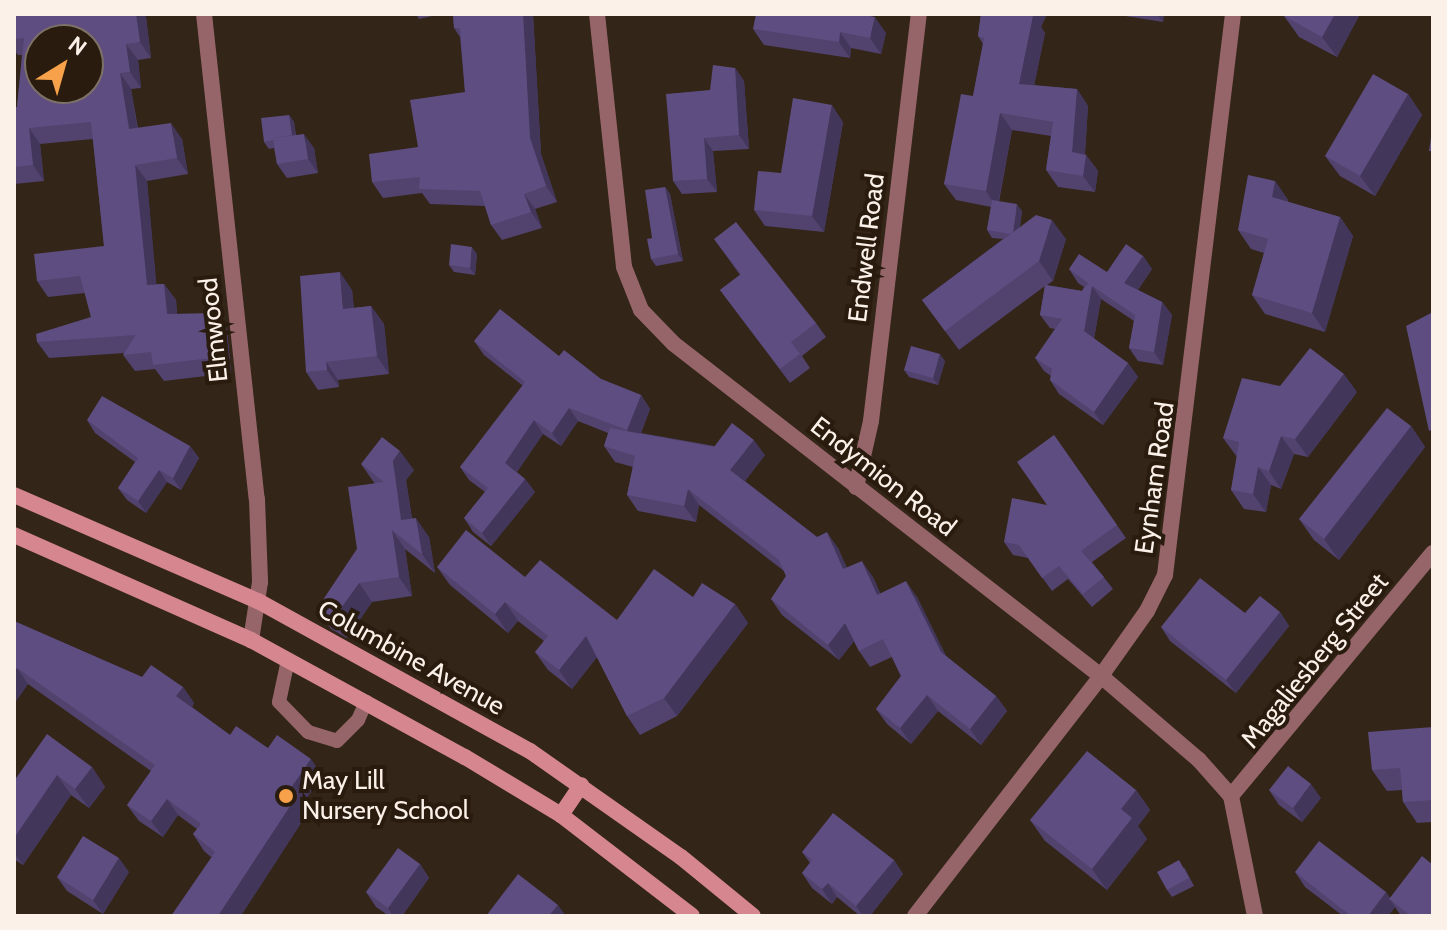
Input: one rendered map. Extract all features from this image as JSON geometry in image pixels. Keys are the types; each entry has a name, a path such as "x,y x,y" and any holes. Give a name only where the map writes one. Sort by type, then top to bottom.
{"main road":[{"name":"Columbine Avenue","path":"14,495 258,601 581,785 753,916"},
{"path":"14,535 251,640 366,702 561,815 692,916"},
{"path":"561,815 581,785"}],"street":[{"name":"Elmwood","path":"204,14 257,499 258,601 251,640"},
{"name":"Endymion Road","path":"597,14 620,242 635,299 674,344 1101,676 1199,760 1231,796"},
{"name":"Endwell Road","path":"856,487 871,421 919,14"},
{"name":"Eynham Road","path":"915,916 1101,676 1153,601 1170,556 1233,14"},
{"name":"Magaliesberg Street","path":"1231,796 1433,553"},
{"path":"1231,796 1255,916"}],"lane":[{"path":"288,660 279,702 308,732 337,741 358,720 366,702"}],"building":[{"path":"14,14 136,14 140,42 126,44 130,72 120,73 129,129 171,123 177,158 135,165 147,285 164,284 167,314 216,313 220,357 153,365 151,352 123,355 136,335 37,342 36,334 91,317 80,276 37,281 34,254 104,246 91,122 29,128 33,165 14,167 14,107 17,107 24,38 14,39"},
{"path":"453,14 523,14 530,138 546,186 524,194 531,212 491,225 480,191 419,189 420,177 372,182 369,154 418,147 410,100 465,92 460,28 454,28"},
{"path":"756,14 860,14 875,17 870,38 840,32 839,42 753,29"},
{"path":"981,14 1033,16 1019,84 1077,89 1072,152 1086,155 1083,176 1046,170 1053,122 1000,113 986,191 944,184 961,94 973,96 984,38 978,36"},
{"path":"1285,14 1335,14 1322,37"},
{"path":"713,65 735,68 739,135 704,138 707,179 673,181 666,94 710,90"},
{"path":"1373,74 1408,94 1360,176 1325,156"},
{"path":"793,98 832,105 812,216 754,210 758,171 781,173"},
{"path":"289,115 292,135 264,142 261,118"},
{"path":"1433,124 1433,151 1429,151"},
{"path":"304,134 308,159 277,164 273,138"},
{"path":"1248,175 1275,181 1272,197 1340,217 1312,313 1252,295 1268,239 1238,230"},
{"path":"665,187 678,254 651,259 647,239 652,238 645,190"},
{"path":"992,200 1017,204 1013,232 1010,234 987,230"},
{"path":"1036,215 1052,220 1039,261 945,331 922,300"},
{"path":"736,222 816,323 791,342 800,354 780,369 720,290 741,274 714,239"},
{"path":"451,244 472,247 470,268 449,265"},
{"path":"1126,244 1143,256 1124,283 1162,302 1154,352 1129,348 1135,315 1092,286 1084,331 1128,363 1094,412 1050,380 1052,369 1035,358 1062,319 1040,315 1045,285 1082,291 1088,283 1069,269 1079,254 1107,272"},
{"path":"340,272 343,309 371,306 377,356 326,362 327,370 306,372 300,276"},
{"path":"500,309 559,356 564,350 601,379 641,395 627,430 569,408 552,433 534,420 505,463 525,479 482,533 464,518 488,488 460,467 525,382 474,341"},
{"path":"1433,312 1433,429 1429,431 1406,326"},
{"path":"911,346 940,354 933,378 904,370"},
{"path":"1310,348 1344,374 1295,439 1281,436 1269,471 1258,467 1253,494 1231,490 1239,442 1223,438 1242,378 1280,386"},
{"path":"102,396 190,446 173,478 159,470 138,501 118,488 138,458 87,420"},
{"path":"1387,408 1411,426 1324,539 1299,519"},
{"path":"732,423 754,440 730,470 817,537 827,532 843,569 862,561 877,595 906,581 941,652 996,696 970,729 927,695 900,728 876,709 901,676 883,639 859,651 845,623 828,645 771,599 786,576 779,560 688,489 684,506 627,495 635,456 604,446 610,428 714,447"},
{"path":"1054,435 1117,525 1081,551 1104,577 1083,594 1059,566 1042,578 1019,545 1004,542 1012,498 1047,505 1017,462"},
{"path":"382,437 400,451 393,461 401,520 416,518 422,554 392,530 399,577 359,583 334,618 317,609 357,549 348,487 384,482 361,464"},
{"path":"466,530 525,577 540,560 617,620 654,569 693,597 702,583 735,604 664,698 627,716 586,636 559,670 535,652 548,636 505,602 495,614 437,567"},
{"path":"1200,578 1245,613 1260,596 1280,612 1226,680 1161,627"},
{"path":"14,621 142,677 151,665 183,687 176,696 230,735 236,726 268,748 277,735 311,759 290,789 298,794 218,916 171,916 215,852 193,834 201,824 167,799 151,821 127,805 155,765 17,668 14,671"},
{"path":"1433,727 1433,800 1403,802 1400,768 1372,770 1368,732"},
{"path":"47,734 92,767 75,789 57,775 14,838 14,781"},
{"path":"1087,751 1136,790 1121,809 1132,818 1092,869 1030,820"},
{"path":"1288,766 1311,784 1293,808 1269,790"},
{"path":"833,813 894,860 856,906 828,883 822,889 802,873 812,860 802,852"},
{"path":"83,836 119,858 93,900 57,877"},
{"path":"1319,841 1386,892 1368,916 1351,916 1295,872"},
{"path":"398,848 420,864 388,908 366,892"},
{"path":"1422,856 1433,865 1433,916 1411,916 1389,899"},
{"path":"1179,860 1189,878 1167,890 1157,872"},
{"path":"518,874 558,905 549,916 486,916"}],"place":[{"name":"May Lill Nursery School","path":"286,796"}]}
